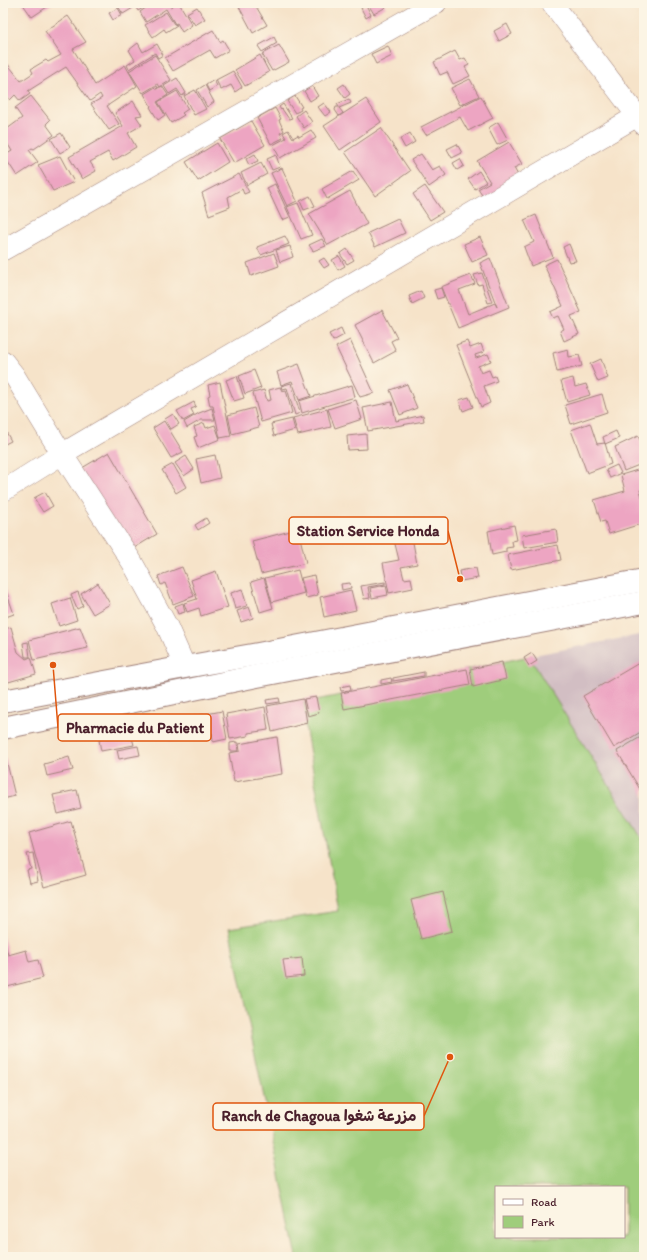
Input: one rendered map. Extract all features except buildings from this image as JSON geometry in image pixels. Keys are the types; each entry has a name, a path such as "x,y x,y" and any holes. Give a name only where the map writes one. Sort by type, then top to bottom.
{"main road":[{"path":"3,701 644,580"},
{"path":"3,728 257,676 644,602"}],"street":[{"path":"3,250 436,3"},
{"path":"3,491 62,454 640,120 552,3"},
{"path":"3,361 14,375 62,454 132,562 167,626 185,667"}],"shaded area":[{"path":"644,634 644,842 529,656"}],"green space":[{"path":"529,656 644,842 644,1257 297,1257 229,928 338,911 301,703"}],"place":[{"name":"Station Service Honda","path":"460,579"},
{"name":"Pharmacie du Patient","path":"53,665"},
{"name":"Ranch de Chagoua مزرعة شغوا","path":"450,1057"}]}
